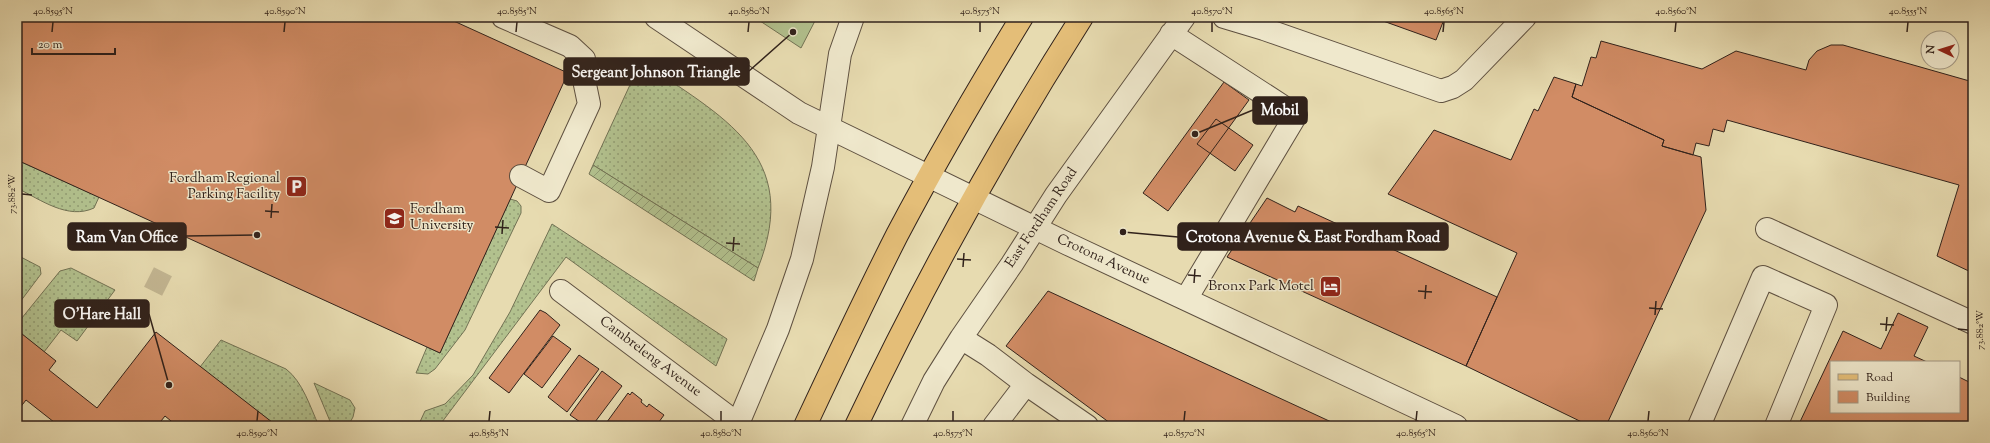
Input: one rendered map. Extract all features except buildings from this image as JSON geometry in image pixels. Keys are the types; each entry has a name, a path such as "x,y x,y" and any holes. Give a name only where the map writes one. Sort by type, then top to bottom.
{"main road":[{"path":"804,426 898,234 978,89 1022,17"},
{"path":"856,426 892,352 966,211 1013,128 1082,17"}],"street":[{"path":"503,17 570,46 584,59 583,75 589,104 549,191 521,176"},
{"name":"Crotona Avenue","path":"656,17 799,113 1035,229 1456,426"},
{"path":"737,425 778,329 802,259 823,167 840,54 853,17"},
{"name":"East Fordham Road","path":"912,426 934,381 1056,195 1184,17"},
{"path":"1224,17 1268,23 1441,91 1464,80 1517,21"},
{"path":"1171,34 1296,115 1186,299"},
{"path":"1767,229 1973,323"},
{"path":"1699,426 1763,277 1826,305 1776,426"},
{"name":"Cambreleng Avenue","path":"562,291 737,425"},
{"path":"961,338 988,355 1026,384 1087,426"},
{"path":"994,426 1026,384"}],"green space":[{"path":"754,17 817,17 801,48"},
{"path":"641,61 700,101 725,121 747,143 762,167 770,195 769,229 758,268 593,165"},
{"path":"17,160 99,197 94,208 74,212 65,210 45,203 17,188"},
{"path":"593,165 758,268 754,281 589,174"},
{"path":"510,199 517,201 521,206 521,213 465,330 435,369 428,374 416,373 427,347 440,353"},
{"path":"552,224 727,339 716,366 566,257 439,426 418,426 425,411 445,404 473,375 510,312"},
{"path":"17,255 40,267 41,274 17,306"},
{"path":"71,268 115,290 77,341 61,330 44,352 17,330 17,324 60,271"},
{"path":"221,340 286,369 292,374 302,388 319,426 277,426 200,367"},
{"path":"314,383 350,400 355,408 353,417 348,426 332,426"}],"tunnel":[{"path":"149,277 167,286"}],"place":[{"name":"Sergeant Johnson Triangle","path":"793,32"},
{"name":"Mobil","path":"1195,134"},
{"name":"Fordham Regional Parking Facility","path":"296,187"},
{"name":"Fordham University","path":"394,218"},
{"name":"Crotona Avenue & East Fordham Road","path":"1123,232"},
{"name":"Ram Van Office","path":"257,235"},
{"name":"Bronx Park Motel","path":"1330,287"},
{"name":"O'Hare Hall","path":"169,385"}]}
